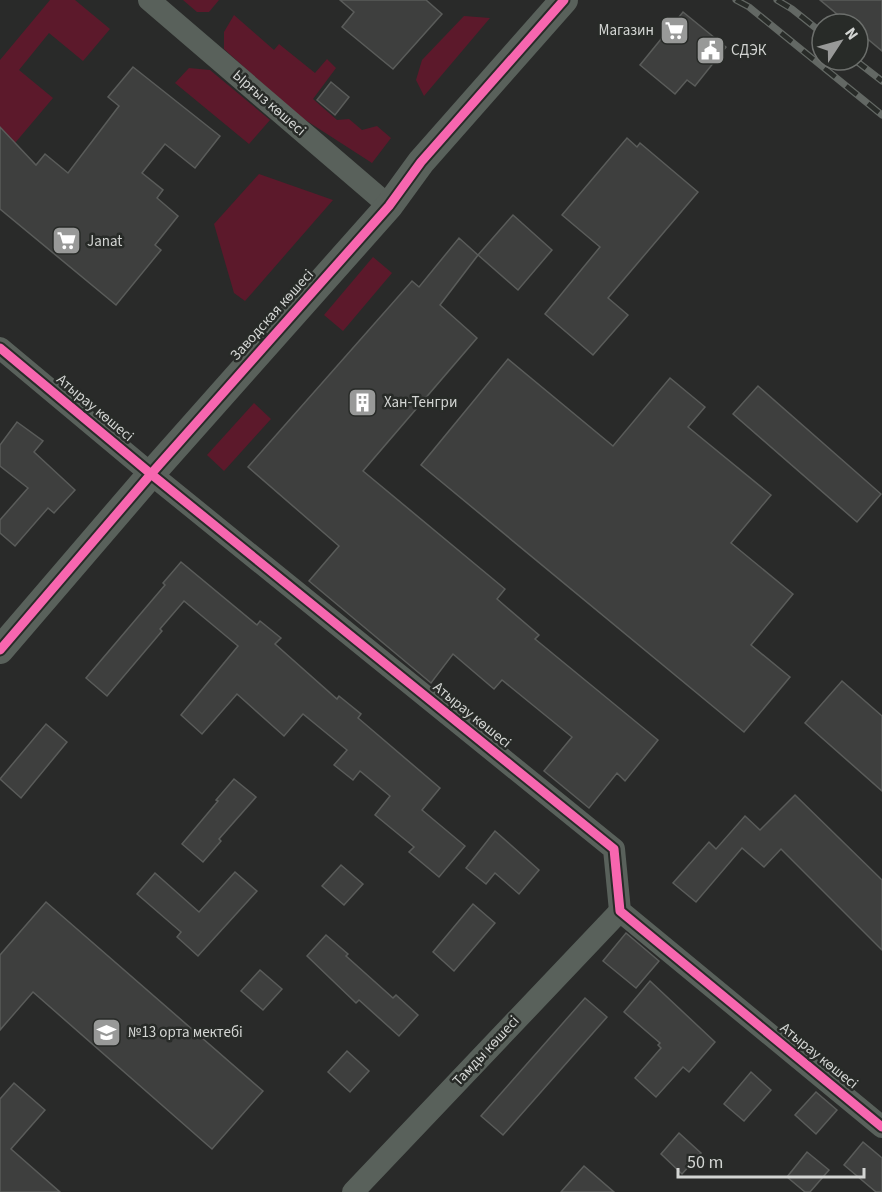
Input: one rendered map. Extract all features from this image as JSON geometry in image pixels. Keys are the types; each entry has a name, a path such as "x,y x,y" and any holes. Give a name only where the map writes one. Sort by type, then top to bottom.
{"street":[{"name":"Ырғыз көшесі","path":"149,0 389,206"},
{"name":"Заводская көшесі","path":"0,650 151,474 389,206 421,162 564,0"},
{"name":"Атырау көшесі","path":"0,348 151,474 614,849 620,911 882,1127"},
{"name":"Тамды көшесі","path":"354,1192 620,911"}],"shaded area":[{"path":"50,0 75,0 110,29 83,61 49,33 19,70 53,98 15,143 0,131 0,60"},
{"path":"183,0 219,0 209,12 197,12"},
{"path":"234,15 274,50 279,44 315,73 327,59 336,68 313,99 337,120 349,119 362,130 377,126 391,138 372,163 296,114 224,49 224,32"},
{"path":"464,16 490,18 424,96 416,80 422,60"},
{"path":"189,68 210,70 270,120 249,144 175,83"},
{"path":"259,174 333,200 245,301 234,293 214,224"},
{"path":"373,257 392,273 343,331 324,315"},
{"path":"254,403 271,419 224,471 207,455"}],"building":[{"path":"340,0 426,0 442,14 393,69 342,27 354,12"},
{"path":"820,0 882,0 882,51 870,41 870,12 834,12"},
{"path":"683,12 726,47 695,86 687,80 675,94 640,65"},
{"path":"133,67 220,136 195,168 165,144 142,173 163,190 157,198 178,216 155,245 161,250 116,305 0,209 0,127 36,165 45,154 68,173 119,106 108,97"},
{"path":"331,82 349,97 335,115 317,100"},
{"path":"627,138 637,147 640,143 698,192 608,298 628,315 593,355 545,314 600,247 562,215"},
{"path":"513,215 552,250 518,290 478,255"},
{"path":"459,238 478,255 440,305 477,338 363,471 505,589 497,599 539,635 535,639 658,740 625,781 617,773 589,808 544,771 572,737 502,680 494,689 453,654 431,683 309,581 339,546 248,467 412,281 419,287"},
{"path":"508,359 613,446 670,378 705,407 688,427 771,495 731,543 793,594 751,645 790,677 744,732 421,465"},
{"path":"758,386 881,494 857,522 733,414"},
{"path":"17,422 43,441 34,452 75,490 54,513 48,508 15,546 0,533 0,520 28,488 0,466 0,445"},
{"path":"181,562 257,625 260,621 281,638 275,644 337,699 339,696 361,714 358,718 440,788 422,810 465,846 439,877 409,852 414,847 375,815 390,796 360,771 353,780 334,765 347,750 303,714 284,736 237,694 202,734 181,715 238,646 184,601 107,696 86,678 165,585 163,583"},
{"path":"842,681 882,716 882,791 805,723"},
{"path":"46,724 67,742 21,798 0,779"},
{"path":"234,779 256,797 219,839 221,841 203,862 182,844"},
{"path":"795,795 882,880 882,950 781,849 764,867 742,848 696,902 673,883 709,842 716,849 745,816 760,830"},
{"path":"495,831 539,870 519,894 495,873 486,884 466,868"},
{"path":"341,865 363,884 344,905 322,886"},
{"path":"235,872 257,891 198,956 177,937 181,932 137,894 155,873 199,912"},
{"path":"46,902 263,1091 212,1149 33,992 0,1030 0,955"},
{"path":"473,904 495,923 454,971 433,952"},
{"path":"626,933 659,961 636,988 603,961"},
{"path":"326,935 393,998 396,995 418,1015 399,1036 359,1000 356,1003 307,956"},
{"path":"260,970 282,989 263,1010 241,991"},
{"path":"650,981 715,1042 689,1072 683,1067 656,1097 635,1078 661,1048 658,1045 660,1043 624,1012"},
{"path":"585,998 607,1017 503,1135 481,1116"},
{"path":"347,1051 369,1071 350,1092 328,1072"},
{"path":"751,1072 771,1090 744,1121 724,1104"},
{"path":"14,1083 45,1110 11,1149 60,1192 0,1192 0,1099"},
{"path":"816,1092 837,1110 816,1134 795,1115"},
{"path":"679,1133 701,1153 682,1174 661,1154"},
{"path":"863,1142 882,1158 882,1192 876,1192 844,1165"},
{"path":"807,1152 829,1170 810,1192 805,1192 787,1177"},
{"path":"584,1166 614,1192 561,1192"}],"railway":[{"path":"736,0 749,7 882,115"},
{"path":"777,0 810,23"},
{"path":"870,72 882,81"}],"cycle path":[{"path":"0,650 151,474 389,206 421,162 564,0"},
{"path":"0,348 151,474 614,849 620,911 882,1127"}],"place":[{"name":"Магазин","path":"675,30"},
{"name":"СДЭК","path":"710,50"},
{"name":"Janat","path":"66,241"},
{"name":"Хан-Тенгри","path":"363,402"},
{"name":"№13 орта мектебі","path":"107,1032"}]}
